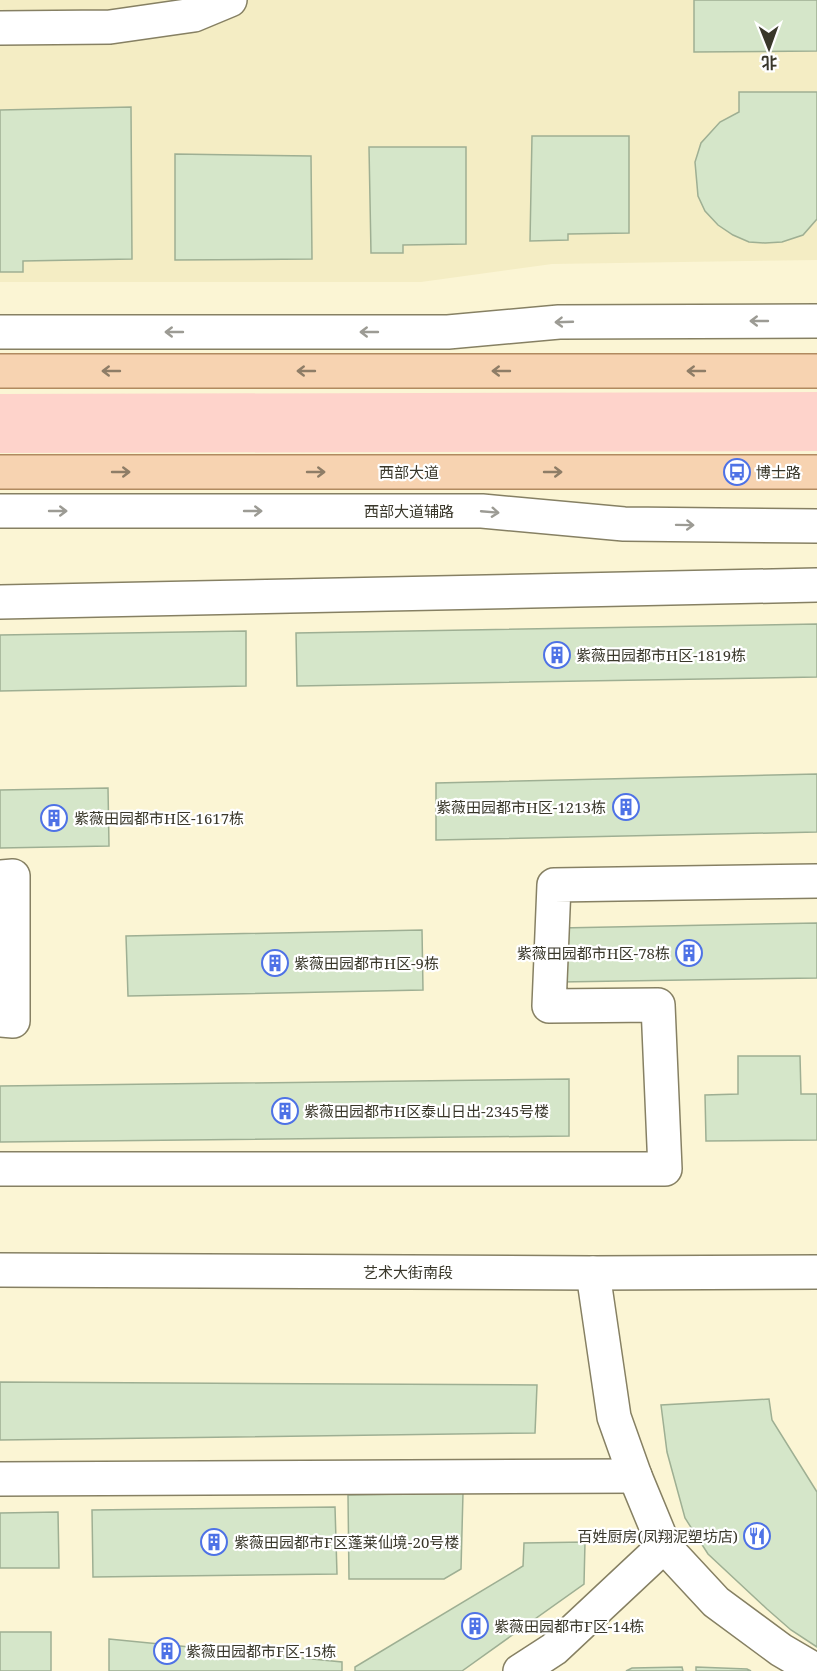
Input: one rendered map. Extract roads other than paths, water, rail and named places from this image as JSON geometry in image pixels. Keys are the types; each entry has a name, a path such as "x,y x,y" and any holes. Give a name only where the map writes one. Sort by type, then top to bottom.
{"main road":[{"path":"0,371 817,371"},
{"name":"西部大道","path":"0,472 817,472"}],"street":[{"path":"0,28 110,27 195,15 230,0"},
{"path":"0,332 448,332 559,322 817,321"},
{"name":"西部大道辅路","path":"0,512 482,511 624,524 817,526"},
{"path":"0,602 817,585"},
{"path":"0,877 13,876 13,1021 0,1020"},
{"path":"0,1169 665,1169 658,1005 549,1006 554,885 817,881"},
{"name":"艺术大街南段","path":"0,1270 817,1272"},
{"path":"593,1273 614,1417 664,1546 716,1602 781,1650 817,1671"},
{"path":"0,1479 635,1476"},
{"path":"520,1671 554,1649 664,1546"}],"place":[{"name":"博士路","path":"737,472"},
{"name":"紫薇田园都市H区-1819栋","path":"557,655"},
{"name":"紫薇田园都市H区-1213栋","path":"626,807"},
{"name":"紫薇田园都市H区-1617栋","path":"54,818"},
{"name":"紫薇田园都市H区-78栋","path":"689,953"},
{"name":"紫薇田园都市H区-9栋","path":"275,963"},
{"name":"紫薇田园都市H区泰山日出-2345号楼","path":"285,1111"},
{"name":"百姓厨房(凤翔泥塑坊店)","path":"757,1536"},
{"name":"紫薇田园都市F区蓬莱仙境-20号楼","path":"214,1542"},
{"name":"紫薇田园都市F区-14栋","path":"475,1626"},
{"name":"紫薇田园都市F区-15栋","path":"167,1651"}]}
